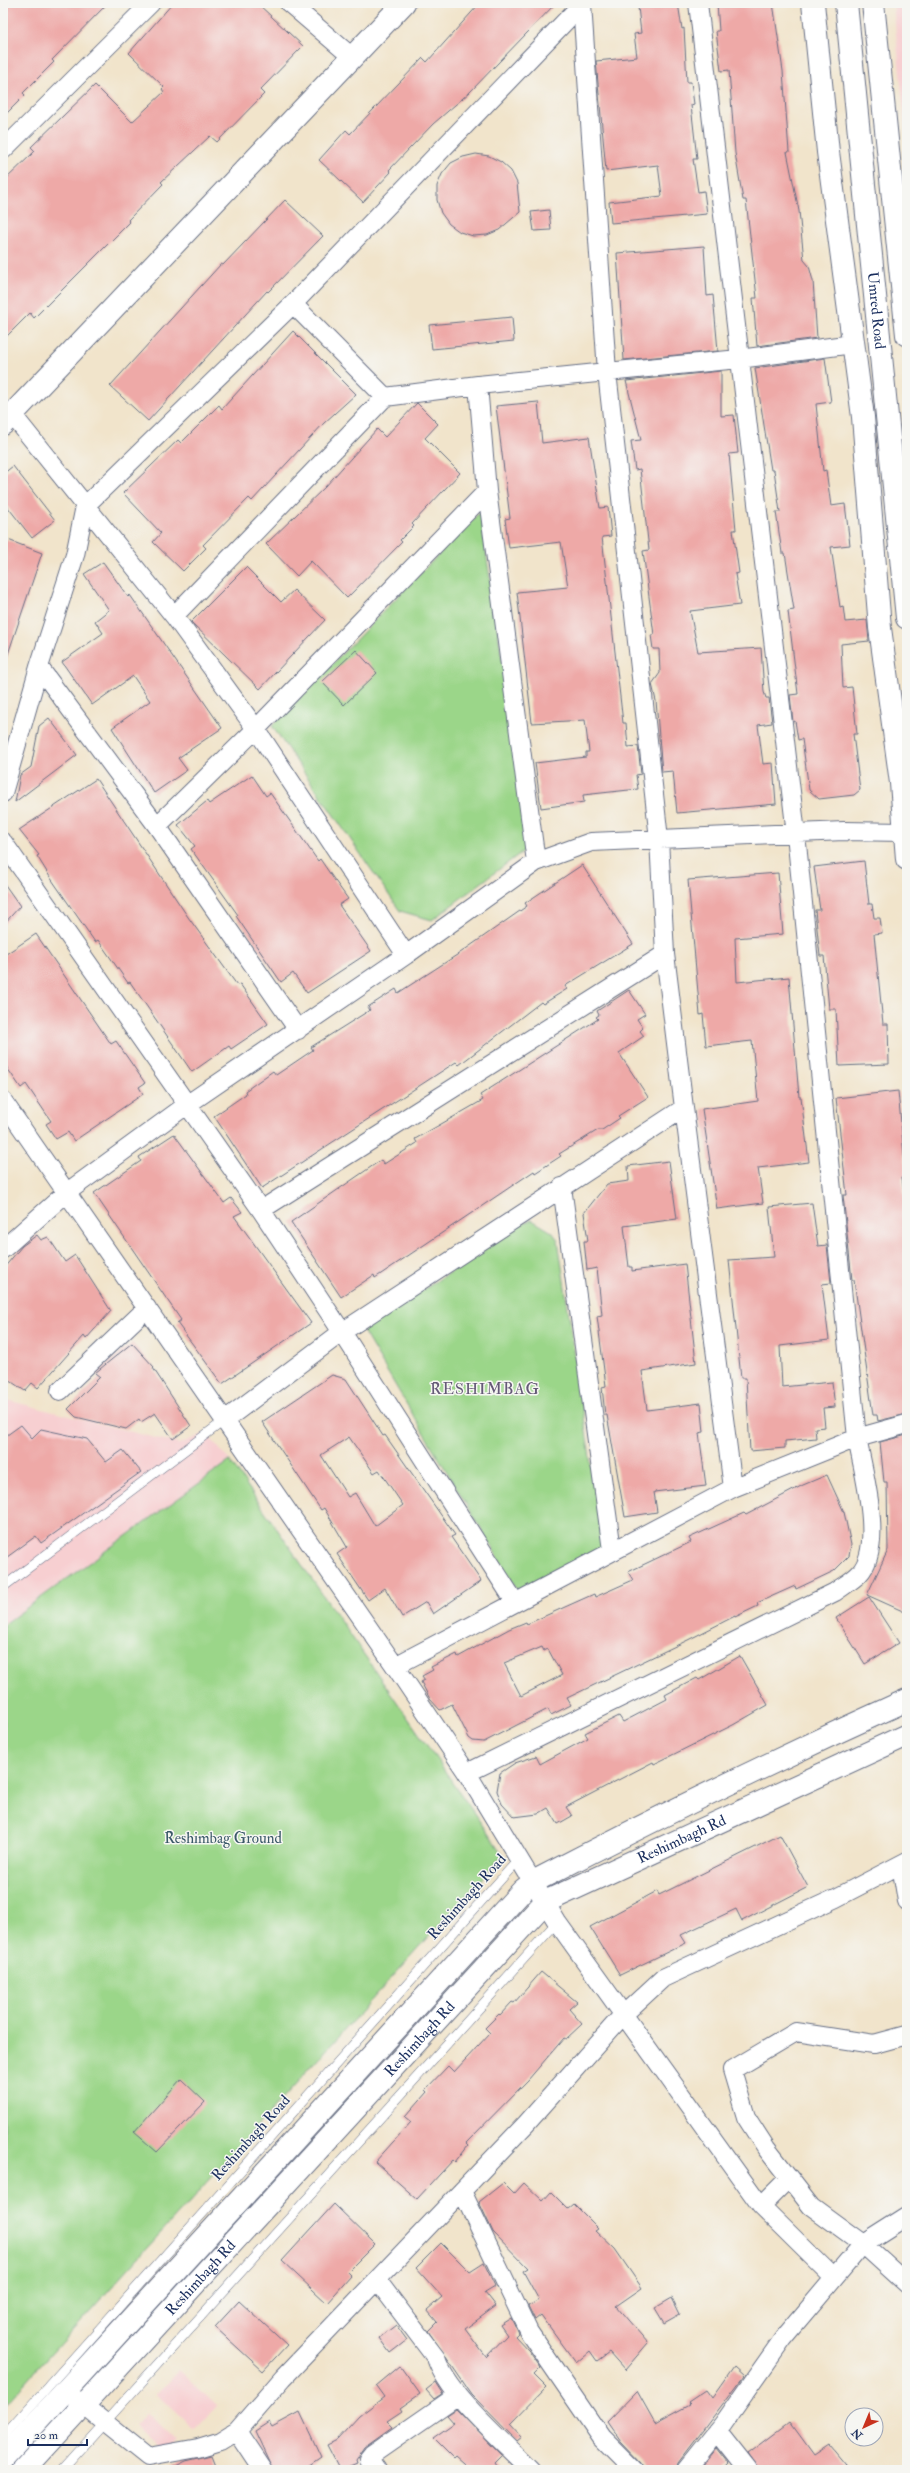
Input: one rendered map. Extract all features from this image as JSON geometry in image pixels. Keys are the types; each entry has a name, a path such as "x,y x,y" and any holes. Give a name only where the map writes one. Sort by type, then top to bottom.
{"main road":[{"path":"6,414 404,3"},
{"path":"812,3 829,160 863,417 880,628 901,784 907,859"},
{"name":"Umred Road","path":"846,3 907,618"},
{"path":"873,3 907,334"},
{"path":"3,2459 67,2391 460,1957 523,1890 533,1882 764,1766 907,1700"},
{"name":"Reshimbagh Rd","path":"24,2470 545,1902 907,1735"}],"street":[{"path":"3,150 151,3"},
{"path":"289,3 352,57"},
{"path":"467,1773 835,1592 860,1573 871,1550 872,1522 857,1438 796,834 698,3"},
{"path":"3,793 9,752 39,667 75,555 85,506 293,304 583,4"},
{"path":"583,4 607,372 659,839 665,954 733,1488"},
{"path":"293,304 385,397"},
{"path":"174,616 385,397 478,385 739,359 853,344"},
{"path":"478,385 487,491 536,862"},
{"path":"6,414 85,506 174,616 256,729 406,955"},
{"path":"157,826 256,729 487,491"},
{"path":"39,667 157,826 298,1030"},
{"path":"3,1249 66,1193 188,1104 406,955 536,862 591,842 844,831 904,832"},
{"path":"3,842 261,1210 342,1332 515,1602"},
{"path":"261,1210 665,954"},
{"path":"3,1101 395,1666 467,1773 557,1922 761,2206 834,2278"},
{"path":"225,1420 342,1332 684,1108"},
{"path":"562,1187 612,1550"},
{"path":"60,1391 147,1308"},
{"path":"395,1666 612,1550 733,1488 857,1438 907,1424"},
{"path":"67,2391 83,2406 105,2422 149,2464 221,2441 238,2431 283,2378 526,2124 623,2014 663,1978 836,1898 904,1863 907,1901"},
{"path":"907,2035 874,2044 796,2032 732,2070 746,2117 789,2178 811,2206 863,2244 907,2284"},
{"path":"761,2206 789,2178"},
{"path":"462,2191 529,2332 601,2437 634,2470"},
{"path":"686,2470 717,2431 783,2339 863,2244 907,2216"},
{"path":"377,2280 436,2358 439,2369 458,2395 522,2467"},
{"path":"376,2470 369,2459 373,2454 458,2395"},
{"path":"238,2431 263,2470"},
{"path":"717,2431 748,2470"}],"lane":[{"path":"3,1587 225,1420"},
{"name":"Reshimbagh Road","path":"3,2437 519,1859"},
{"path":"62,2470 557,1922"}],"shaded area":[{"path":"893,3 907,3 907,145"},
{"path":"3,1399 179,1444 206,1433 230,1461 3,1625"},
{"path":"179,2370 217,2406 194,2430 156,2394"},
{"path":"147,2413 177,2442 165,2454 135,2426"}],"green space":[{"path":"480,512 530,846 432,920 400,911 272,726"},
{"path":"532,1220 552,1232 558,1240 603,1547 518,1591 363,1331 522,1223"},
{"name":"Reshimbag Ground","path":"230,1461 503,1855 3,2407 3,1625"}],"building":[{"path":"3,3 108,3 52,60 54,62 23,93 25,95 3,117"},
{"path":"173,3 257,3 303,46 260,90 264,94 217,142 210,136 161,182 163,184 128,220 130,222 34,318 30,313 3,340 3,182 35,151 31,147 95,85 132,122 164,92 162,89 164,87 129,53"},
{"path":"480,3 556,3 470,92 433,124 389,170 391,172 363,202 319,160 346,130 350,134 423,58 427,62"},
{"path":"678,3 682,29 684,28 687,82 691,82 694,104 691,105 697,159 693,159 698,192 704,191 707,214 611,223 609,202 662,196 658,165 606,171 596,61 637,57 634,34 641,33 638,7"},
{"path":"717,3 773,3 783,71 789,152 787,152 799,211 804,260 809,266 813,281 817,338 757,346 753,298 757,298 746,200 743,200 735,153 729,70 721,71 716,31 719,31"},
{"path":"476,154 489,156 501,162 511,171 517,183 520,212 499,230 487,235 473,236 460,232 449,224 441,213 437,200 437,186 442,174 451,163 463,157"},
{"path":"285,200 323,236 268,292 267,291 148,421 110,386 221,264 223,265"},
{"path":"549,210 551,230 534,231 531,212"},
{"path":"704,246 707,296 713,295 718,351 624,360 617,253"},
{"path":"512,317 514,341 432,349 429,325"},
{"path":"293,331 356,394 324,423 252,501 249,498 203,545 206,548 183,571 153,542 161,533 123,493 178,440 181,443 219,405 222,409"},
{"path":"825,358 831,402 816,404 823,471 826,470 831,506 845,504 850,545 831,547 840,607 843,606 845,622 867,620 869,641 841,644 843,688 852,687 857,734 853,734 860,790 854,795 819,799 809,790 802,739 798,740 795,721 793,722 790,695 798,694 788,611 794,610 785,553 782,553 776,512 780,512 774,470 771,470 755,368"},
{"path":"721,371 721,416 734,415 738,453 729,454 736,530 733,530 739,573 735,574 740,605 690,611 698,652 761,648 764,692 766,698 769,698 772,723 758,725 763,764 773,763 776,804 677,813 673,771 662,772 656,701 652,684 660,673 659,649 653,649 651,635 654,635 643,551 649,550 640,469 635,470 631,441 641,440 626,381"},
{"path":"538,402 542,443 589,437 600,508 608,507 611,536 602,537 623,723 626,723 628,747 638,746 641,774 636,775 638,789 583,795 584,802 541,808 535,763 586,757 586,752 589,752 585,720 532,723 517,592 568,587 561,542 509,548 505,519 510,518 496,406"},
{"path":"417,403 438,424 425,438 460,473 412,524 414,526 400,540 402,542 347,598 311,561 297,576 266,544 325,487 377,429 385,437"},
{"path":"13,466 55,520 32,538 3,501 3,474"},
{"path":"3,538 42,553 5,663 3,663"},
{"path":"103,562 128,597 130,595 222,728 178,758 187,770 154,793 112,728 150,701 133,676 92,705 62,662 103,633 95,621 109,610 84,574"},
{"path":"246,567 281,602 294,590 325,620 260,689 191,622"},
{"path":"356,650 377,673 344,705 322,682"},
{"path":"49,718 77,755 15,802 20,775 31,767 39,726"},
{"path":"252,775 266,796 270,793 318,861 320,859 348,899 339,905 371,951 307,993 293,973 281,982 236,916 238,915 191,849 195,846 178,825 207,801 209,804"},
{"path":"96,779 188,917 237,985 240,984 268,1024 231,1049 229,1046 192,1072 130,982 128,983 98,940 95,942 50,877 37,856 39,855 19,830"},
{"path":"864,861 869,904 872,904 874,918 880,918 882,933 874,934 883,1024 888,1024 889,1064 839,1066 836,1009 829,1009 824,956 820,956 815,910 820,910 814,867"},
{"path":"582,865 633,944 565,986 567,989 543,1004 541,1002 459,1065 456,1062 262,1188 214,1116 246,1094 245,1091 273,1071 276,1075 313,1050 311,1047 370,1010 368,1007 396,989 398,993 460,953 527,906 525,903"},
{"path":"778,873 783,934 735,938 737,982 789,977 799,1097 801,1097 809,1162 758,1168 763,1203 717,1209 702,1109 758,1101 752,1041 706,1046 703,1014 700,1015 688,880"},
{"path":"3,882 20,906 3,925"},
{"path":"36,934 111,1044 116,1041 145,1083 139,1087 143,1094 74,1141 68,1132 56,1139 46,1124 51,1121 26,1084 21,1088 3,1062 3,956"},
{"path":"629,990 645,1014 637,1019 643,1028 640,1031 644,1036 619,1053 648,1097 618,1116 620,1118 602,1130 598,1130 559,1154 561,1156 535,1173 534,1171 375,1278 374,1275 341,1297 291,1222 381,1160 384,1164 417,1143 415,1139 483,1100 480,1095 598,1019 596,1017 599,1015 597,1011"},
{"path":"898,1091 906,1176 902,1177 907,1214 907,1414 878,1421 877,1415 873,1415 854,1280 852,1280 843,1195 847,1195 836,1098"},
{"path":"174,1134 224,1203 231,1198 242,1212 234,1216 311,1323 222,1384 177,1323 181,1320 94,1193 141,1161 139,1157"},
{"path":"669,1161 677,1219 624,1226 629,1267 632,1267 632,1271 685,1264 696,1363 642,1371 647,1410 701,1403 704,1432 699,1433 706,1486 654,1492 657,1512 625,1517 607,1415 605,1415 602,1387 606,1386 597,1316 602,1315 597,1268 587,1270 584,1241 588,1241 584,1213 607,1184 629,1181 628,1166"},
{"path":"812,1203 818,1246 827,1245 831,1283 822,1284 829,1340 780,1346 782,1387 832,1382 835,1407 823,1408 825,1427 815,1428 816,1438 785,1441 785,1448 750,1451 746,1378 741,1378 729,1260 774,1257 769,1207"},
{"path":"37,1235 41,1240 48,1237 65,1262 75,1255 111,1311 86,1339 84,1336 38,1388 32,1383 25,1391 3,1376 3,1269 22,1246"},
{"path":"132,1343 154,1367 153,1368 191,1426 173,1439 155,1413 141,1422 139,1419 126,1429 76,1417 68,1409 100,1377 95,1373"},
{"path":"332,1375 346,1379 383,1436 385,1435 455,1535 451,1537 481,1581 433,1614 426,1602 402,1617 385,1588 368,1600 337,1554 347,1547 324,1508 321,1510 262,1422","holes":["349,1437 374,1473 379,1470 403,1505 375,1526 355,1493 348,1497 321,1455"]},
{"path":"21,1425 32,1438 41,1429 87,1439 106,1462 123,1450 141,1472 41,1543 36,1536 3,1560 3,1438"},
{"path":"907,1435 907,1613 867,1595 888,1550 887,1482 884,1482 880,1442"},
{"path":"827,1475 844,1512 851,1545 849,1556 834,1571 796,1589 795,1586 757,1603 758,1606 567,1698 571,1705 551,1715 548,1709 484,1742 473,1741 469,1738 452,1704 440,1710 430,1699 421,1682 425,1680 422,1676 433,1670 431,1667 457,1654 458,1657 509,1629 526,1622 527,1624 594,1594 595,1597 633,1580 628,1572 691,1542 689,1538 744,1513 746,1515 803,1485","holes":["542,1647 544,1651 548,1649 562,1675 521,1696 504,1663"]},
{"path":"869,1597 899,1643 865,1664 836,1618"},
{"path":"740,1656 768,1705 733,1725 654,1764 653,1762 566,1807 572,1816 558,1824 548,1808 538,1814 514,1817 502,1804 497,1791 500,1773 515,1763 536,1756 540,1764 588,1738 585,1733 619,1716 623,1722 667,1699 665,1695 697,1678 699,1680"},
{"path":"780,1835 808,1887 742,1921 736,1909 681,1935 686,1943 620,1975 590,1927 657,1891 659,1895"},
{"path":"541,1972 577,2002 569,2009 582,2024 566,2039 564,2038 528,2080 466,2143 468,2145 455,2162 453,2160 417,2199 375,2162 411,2122 405,2117 427,2092 425,2090 448,2066 454,2072 490,2033 485,2028 512,2002 514,2003"},
{"path":"181,2079 205,2102 157,2152 134,2132"},
{"path":"503,2183 514,2194 524,2183 543,2201 551,2192 568,2209 574,2204 598,2228 595,2230 615,2249 642,2288 616,2306 648,2343 625,2370 609,2352 597,2361 590,2351 576,2363 541,2315 535,2320 528,2306 539,2300 523,2271 528,2268 493,2232 479,2202"},
{"path":"334,2204 375,2244 347,2272 351,2276 327,2303 282,2261"},
{"path":"441,2243 470,2272 484,2263 495,2286 485,2292 496,2306 465,2329 486,2357 507,2335 500,2325 511,2318 518,2333 515,2336 529,2351 541,2368 534,2375 546,2387 510,2424 522,2437 517,2441 472,2395 428,2331 437,2322 427,2310 442,2297 416,2268"},
{"path":"672,2298 680,2314 664,2323 655,2308"},
{"path":"239,2301 287,2345 263,2371 215,2327"},
{"path":"396,2325 407,2340 390,2353 379,2338"},
{"path":"400,2366 420,2394 400,2408 402,2411 387,2421 393,2427 365,2447 356,2460 357,2463 340,2470 327,2445 337,2440 359,2416 384,2397 376,2386"},
{"path":"734,2367 744,2376 678,2463 676,2470 644,2470 641,2463 621,2442 607,2422 637,2391 655,2423 690,2404 688,2402 706,2390 712,2398"},
{"path":"436,2382 443,2393 434,2399 426,2390"},
{"path":"456,2409 502,2456 495,2463 500,2470 471,2470 455,2456 453,2458 433,2438 454,2423 447,2415"},
{"path":"300,2412 321,2457 302,2470 273,2470 255,2431 269,2422 272,2427"},
{"path":"790,2422 814,2455 829,2445 850,2470 759,2470 748,2454"},
{"path":"717,2448 729,2463 722,2470 699,2470"},
{"path":"211,2455 217,2470 168,2470 186,2461"}],"district":[{"name":"RESHIMBAG","path":"485,1389"}]}
